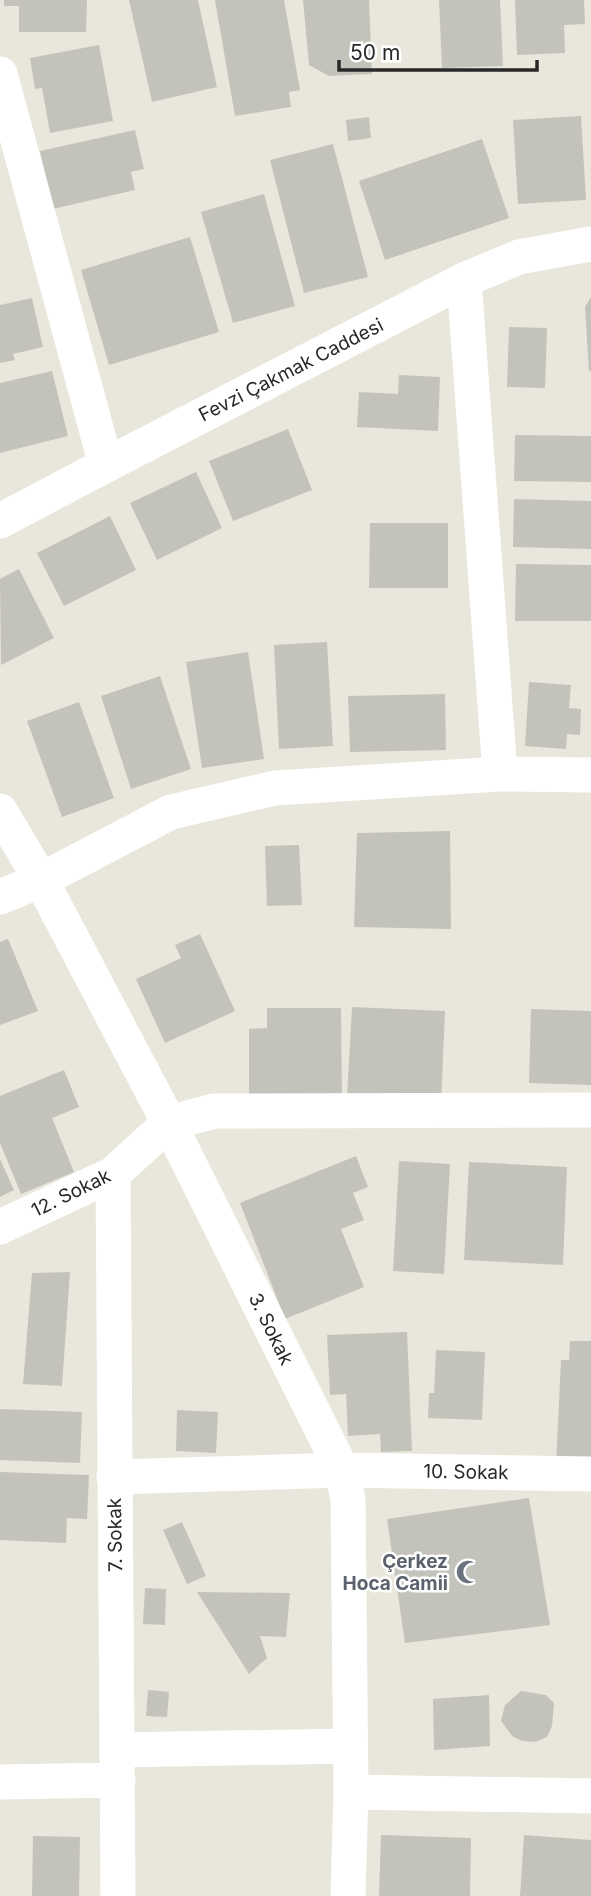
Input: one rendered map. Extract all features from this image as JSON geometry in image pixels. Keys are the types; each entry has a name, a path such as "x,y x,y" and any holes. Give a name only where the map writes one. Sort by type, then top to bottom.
{"street":[{"path":"0,74 106,465"},
{"name":"Fevzi Çakmak Caddesi","path":"0,521 464,280 519,257 591,244"},
{"path":"464,280 500,774"},
{"path":"0,897 41,880 171,811 275,788 500,774 591,775"},
{"name":"3. Sokak","path":"0,811 41,880 169,1123 342,1471 348,1500 351,1792 348,1896"},
{"path":"169,1123 214,1111 591,1110"},
{"name":"12. Sokak","path":"0,1227 113,1174 169,1123"},
{"name":"7. Sokak","path":"113,1174 118,1896"},
{"name":"10. Sokak","path":"114,1477 342,1471 591,1474"},
{"path":"0,1782 117,1765 350,1746"},
{"path":"351,1792 591,1796"}],"building":[{"path":"4,0 87,0 86,32 19,32 19,6 4,6"},
{"path":"129,0 198,0 217,87 152,102"},
{"path":"215,0 284,0 300,90 289,92 291,107 235,116"},
{"path":"303,0 369,0 372,74 329,76 309,65"},
{"path":"439,0 500,0 503,66 442,68"},
{"path":"515,0 584,0 585,24 564,25 565,53 517,55"},
{"path":"99,45 113,121 50,133 42,88 35,89 30,58"},
{"path":"581,116 586,200 518,204 513,120"},
{"path":"369,117 371,138 348,141 346,120"},
{"path":"135,130 144,169 131,172 135,190 53,209 40,151"},
{"path":"482,139 509,218 385,260 359,181"},
{"path":"333,144 368,277 304,293 270,160"},
{"path":"264,194 295,306 233,323 201,212"},
{"path":"190,237 219,332 109,365 81,270"},
{"path":"591,297 591,371 589,371 585,307"},
{"path":"32,298 43,347 13,354 15,360 0,363 0,305"},
{"path":"509,327 547,328 545,388 507,387"},
{"path":"52,371 68,436 0,453 0,383"},
{"path":"399,375 440,377 438,431 357,427 359,392 398,394"},
{"path":"288,429 312,490 233,521 209,461"},
{"path":"515,435 591,436 591,482 514,481"},
{"path":"196,472 222,528 157,560 130,503"},
{"path":"514,499 591,501 591,549 513,547"},
{"path":"110,516 136,570 64,606 37,553"},
{"path":"370,523 448,523 448,588 369,588"},
{"path":"516,564 591,565 591,621 515,621"},
{"path":"19,569 54,638 1,665 0,579"},
{"path":"327,642 333,746 279,749 274,645"},
{"path":"248,652 264,759 202,768 186,662"},
{"path":"160,676 191,769 131,789 101,696"},
{"path":"529,682 571,685 569,708 581,709 580,735 567,734 566,749 525,746"},
{"path":"445,694 446,750 350,752 348,696"},
{"path":"79,702 114,798 62,817 27,721"},
{"path":"450,831 451,929 354,927 357,833"},
{"path":"299,845 302,905 267,906 265,846"},
{"path":"200,934 235,1011 165,1043 136,979 181,958 175,945"},
{"path":"8,939 38,1011 0,1025 0,942"},
{"path":"352,1007 445,1011 441,1103 347,1098"},
{"path":"267,1008 341,1008 342,1098 249,1100 249,1029 267,1028"},
{"path":"531,1009 591,1011 591,1085 529,1083"},
{"path":"64,1070 79,1107 52,1118 74,1172 21,1194 0,1143 0,1096"},
{"path":"356,1156 368,1187 353,1193 364,1220 341,1229 364,1287 285,1319 240,1203"},
{"path":"0,1159 14,1190 0,1197"},
{"path":"399,1161 450,1164 444,1274 393,1271"},
{"path":"469,1162 567,1167 563,1265 464,1260"},
{"path":"70,1272 62,1386 23,1384 32,1273"},
{"path":"407,1332 412,1451 381,1452 380,1434 348,1436 346,1394 330,1395 327,1335"},
{"path":"570,1341 591,1341 591,1466 556,1465 561,1360 569,1360"},
{"path":"436,1350 485,1352 482,1420 428,1418 429,1393 434,1393"},
{"path":"0,1409 82,1412 80,1463 0,1460"},
{"path":"177,1410 218,1412 216,1453 176,1451"},
{"path":"0,1472 89,1475 87,1519 67,1518 66,1543 0,1540"},
{"name":"Çerkez Hoca Camii","path":"529,1498 550,1625 405,1643 387,1519"},
{"path":"182,1522 206,1576 187,1584 163,1530"},
{"path":"145,1588 166,1589 165,1625 143,1624"},
{"path":"197,1592 290,1593 286,1637 260,1636 267,1658 249,1674"},
{"path":"148,1690 169,1692 167,1717 146,1716"},
{"path":"521,1691 546,1695 554,1703 552,1726 547,1737 535,1742 522,1741 512,1736 501,1721 505,1705"},
{"path":"489,1695 490,1746 434,1750 433,1699"},
{"path":"381,1835 471,1838 470,1896 379,1896"},
{"path":"524,1835 591,1840 591,1896 520,1896"},
{"path":"33,1836 80,1837 79,1896 32,1896"}],"place":[{"name":"Çerkez Hoca Camii","path":"468,1572"}]}
